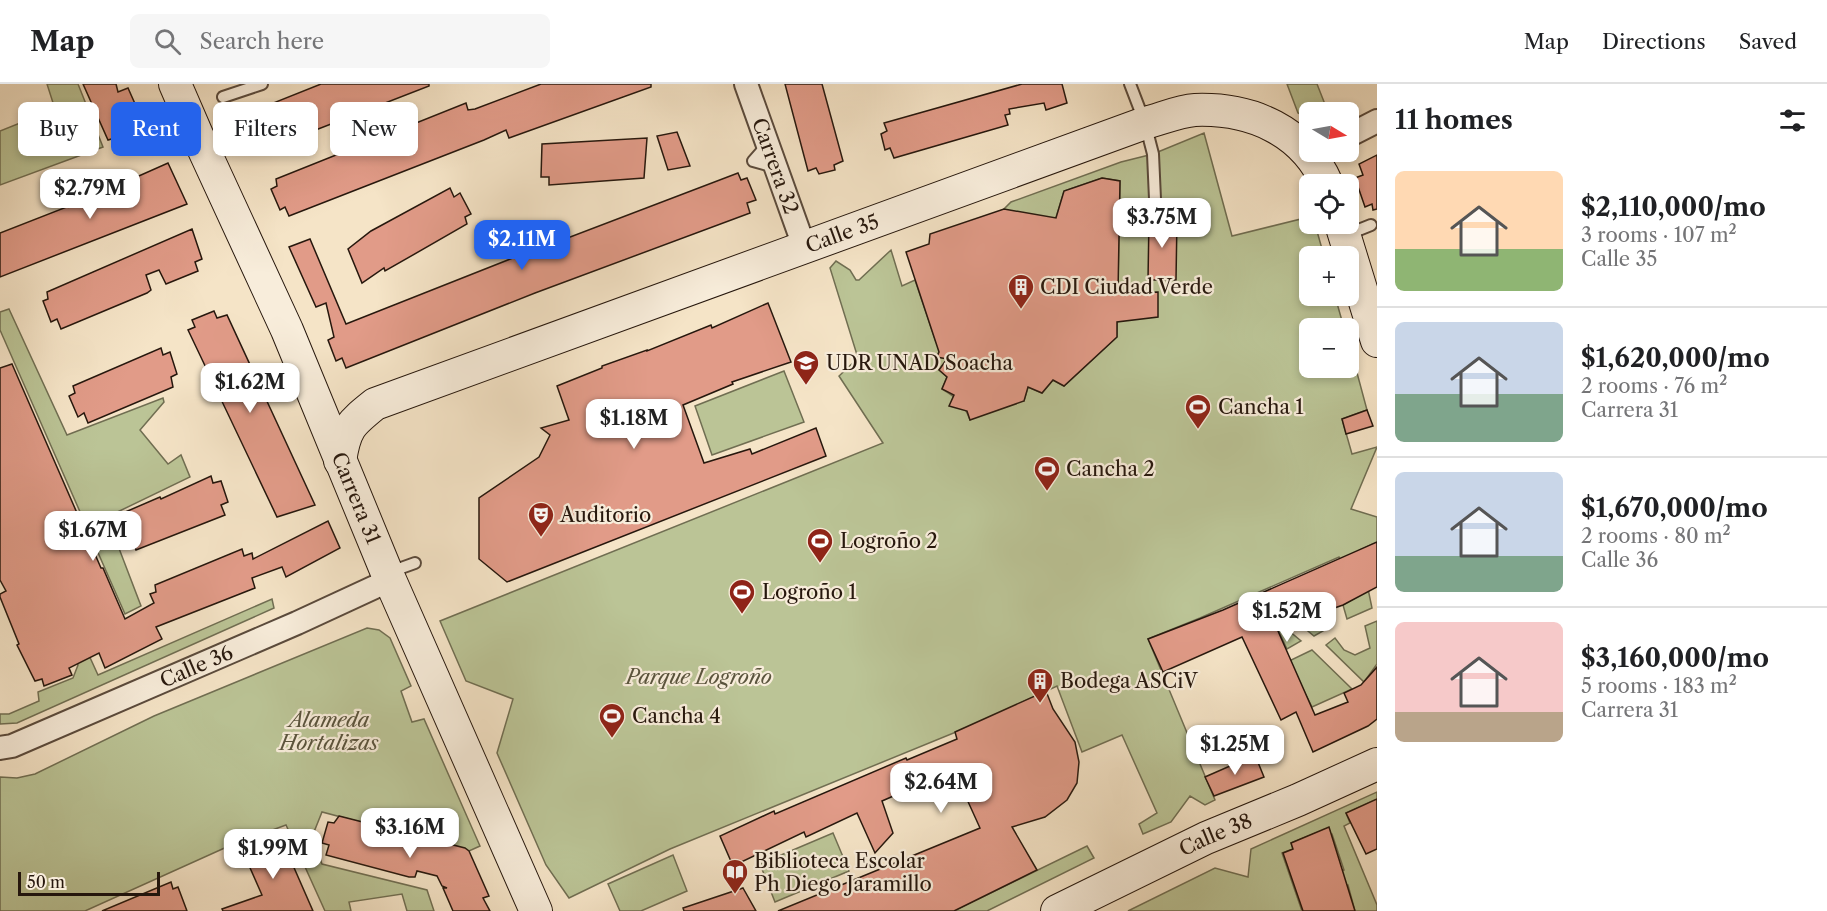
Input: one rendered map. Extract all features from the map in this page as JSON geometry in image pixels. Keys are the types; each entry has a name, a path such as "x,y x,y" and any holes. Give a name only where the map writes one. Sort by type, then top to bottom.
{"street":[{"name":"Carrera 31","path":"175,84 287,330 340,461 397,572 536,911"},
{"name":"Carrera 32","path":"746,84 754,157 775,167 805,249"},
{"name":"Calle 35","path":"340,461 344,438 353,421 375,404 805,249 1145,123 1193,110 1221,111 1246,116 1271,125 1299,140"},
{"path":"1359,130 1377,121"},
{"path":"1354,234 1377,341"},
{"name":"Calle 35","path":"310,386 349,403 375,404"},
{"name":"Calle 36","path":"0,748 12,746 297,623 397,572"},
{"name":"Calle 38","path":"1057,911 1206,838 1377,764"}],"lane":[{"path":"223,97 262,84"},
{"path":"1130,84 1145,123 1153,154 1155,199"}],"green space":[{"path":"47,84 78,84 85,102 53,102"},
{"path":"1287,84 1317,84 1324,102 1299,102 1298,113"},
{"path":"18,124 18,156 79,156 0,185 0,131"},
{"name":"Parque Logroño","path":"1204,133 1232,236 1299,219 1299,234 1318,234 1321,246 1299,246 1299,306 1338,306 1341,318 1299,318 1299,378 1358,378 1367,410 1342,419 1352,454 1377,447 1351,509 1377,517 1377,542 1360,550 1372,608 1347,619 1343,605 1353,599 1339,557 1148,639 1215,800 1205,805 1190,796 1171,822 1143,834 1139,824 1157,813 1122,735 1082,752 1057,686 978,723 670,849 569,898 546,865 497,753 513,699 466,681 440,621 883,443 839,376 858,358 830,268 836,261 850,270 856,280 859,280 891,250 902,286 915,280 936,342 942,343 937,357 947,359 939,370 947,377 942,389 959,402 970,420 1013,396 1024,401 1028,387 1042,393 1053,380 1064,386 1117,337 1120,181 1102,178 1064,191 1036,284 1004,209 1011,202 1121,162 1153,154"},
{"path":"99,137 103,147 99,148"},
{"path":"9,309 67,435 163,398 164,402 140,430 168,464 181,455 190,477 107,517 141,606 125,614 0,330 0,312"},
{"path":"784,371 804,422 712,455 695,406"},
{"path":"0,460 98,675 272,599 274,608 17,723 0,724 0,714 9,714 39,701 38,692 73,678 78,665 0,487"},
{"path":"1316,613 1323,631 1314,636 1296,621"},
{"path":"1377,621 1377,664 1364,682 1326,645 1335,638 1344,650 1355,655 1370,648 1365,626"},
{"path":"1282,625 1301,641 1287,649 1277,628"},
{"name":"Alameda Hortalizas","path":"367,628 379,630 390,638 411,686 401,691 412,722 424,719 480,846 469,851 322,812 312,837 322,864 427,890 434,911 407,911 402,894 349,902 351,911 325,911 286,825 229,846 85,911 0,911 0,777 17,778 35,774 154,716"},
{"path":"1312,650 1352,689 1312,707 1289,661"},
{"path":"1377,792 1377,799 1346,813 1350,823 1344,826 1377,905 1377,911 1355,911 1348,885 1339,886 1335,873 1344,870 1332,834 1322,836 1321,831 1291,843 1293,849 1282,853 1302,911 1128,911 1215,868 1248,877 1251,849"},
{"path":"833,833 849,871 775,902 760,864"},
{"path":"1087,846 1094,858 987,911 954,911"},
{"path":"673,855 687,891 641,911 620,911 608,884"}],"building":[{"path":"83,84 116,84 118,92 128,88 134,102 111,102 111,139 108,140 99,120 99,102 91,102"},
{"path":"321,84 429,84 429,86 388,102 330,102 330,124 318,129 318,102 276,102"},
{"path":"541,84 651,84 651,87 509,138 506,130 289,216 285,207 280,210 271,189 277,186 276,179 334,156 418,156 418,122 466,103 468,110"},
{"path":"785,84 822,84 843,161 834,165 835,170 819,174 816,168 808,171"},
{"path":"1022,84 1062,84 1067,103 1046,110 1044,103 1009,109 1010,114 1005,115 1008,125 894,158 890,148 885,150 881,134 887,131 884,123"},
{"path":"677,132 690,166 668,170 657,136"},
{"path":"647,138 644,178 549,185 549,177 541,177 542,144"},
{"path":"1377,155 1377,209 1373,210 1372,204 1365,207 1359,190 1359,176 1363,175 1359,164"},
{"path":"168,163 187,204 0,277 0,233 69,207"},
{"path":"738,173 741,180 747,178 756,200 747,203 750,213 535,293 346,368 342,358 336,361 328,340 334,337 326,303 316,307 289,247 310,239 346,324"},
{"name":"CDI Ciudad Verde","path":"1102,178 1120,181 1118,293 1158,292 1158,317 1117,322 1117,337 1064,386 1053,380 1042,393 1028,387 1024,401 970,420 967,411 949,406 954,395 942,389 947,377 939,370 947,359 937,357 939,352 906,252 929,244 930,234 1004,209 1056,218 1064,191"},
{"path":"450,188 454,197 460,193 471,214 465,217 467,224 385,271 384,268 362,283 348,249 371,231"},
{"path":"1149,218 1177,219 1176,280 1148,280"},
{"path":"192,229 202,259 195,262 198,271 166,284 159,270 146,275 151,290 147,293 61,329 57,319 51,322 43,301 48,299 47,292"},
{"path":"768,303 791,362 732,382 733,384 683,405 704,463 750,449 752,454 816,428 826,456 507,582 479,559 479,498 539,457 550,435 541,428 569,420 557,386 602,368 602,366 647,351 711,325 712,328"},
{"path":"214,311 217,318 227,315 315,505 277,517 188,330 195,327 192,320"},
{"path":"161,348 163,355 170,352 177,374 171,377 173,387 88,423 84,413 78,417 69,396 75,393 73,386"},
{"path":"12,364 125,619 154,603 150,594 156,592 155,585 242,549 244,556 252,553 253,559 328,521 340,548 286,577 282,567 252,578 255,588 156,627 162,639 105,668 99,653 69,668 72,675 44,686 42,679 35,681 17,645 19,644 0,597 0,594 6,591 0,580 0,368"},
{"path":"1367,410 1373,426 1346,434 1342,419"},
{"path":"211,476 213,483 221,481 228,502 221,505 225,515 136,550 133,541 127,544 118,522 125,520 123,513 160,497 161,499"},
{"path":"1377,542 1377,587 1343,605 1323,612 1317,603 1274,622 1315,715 1348,702 1344,693 1361,685 1377,667 1377,719 1368,726 1313,752 1296,712 1281,720 1242,637 1163,672 1148,639 1223,610"},
{"path":"1046,691 1053,709 1075,742 1079,762 1077,783 1067,800 1045,817 1012,827 1037,870 954,911 778,911 980,828 955,773 936,780 935,778 882,801 893,833 875,853 857,813 806,837 804,832 733,866 720,836 774,811 775,814 906,758 907,760 957,739 955,732"},
{"path":"1255,755 1264,777 1214,796 1205,777"},
{"path":"1377,799 1377,849 1366,854 1346,813"},
{"path":"339,816 465,848 469,851 489,896 483,898 490,911 453,911 443,888 447,888 442,886 437,876 417,871 415,877 409,877 326,855 329,845 322,843 328,822 334,823"},
{"path":"1329,827 1355,911 1303,911 1283,853 1293,849 1291,843"},
{"path":"267,837 271,842 281,838 313,911 223,911 222,909 262,895 243,852 250,850 247,845"},
{"path":"171,882 173,889 178,887 187,911 102,911"},
{"name":"Biblioteca Escolar Ph Diego Jaramillo","path":"743,888 756,911 684,911 683,908"}],"place":[{"name":"CDI Ciudad Verde","path":"1021,310"},
{"name":"UDR UNAD Soacha","path":"806,386"},
{"name":"Cancha 1","path":"1198,430"},
{"name":"Cancha 2","path":"1047,492"},
{"name":"Auditorio","path":"541,538"},
{"name":"Logroño 2","path":"820,564"},
{"name":"Logroño 1","path":"742,615"},
{"name":"Bodega ASCiV","path":"1040,704"},
{"name":"Cancha 4","path":"612,739"},
{"name":"Biblioteca Escolar Ph Diego Jaramillo","path":"735,895"}]}
